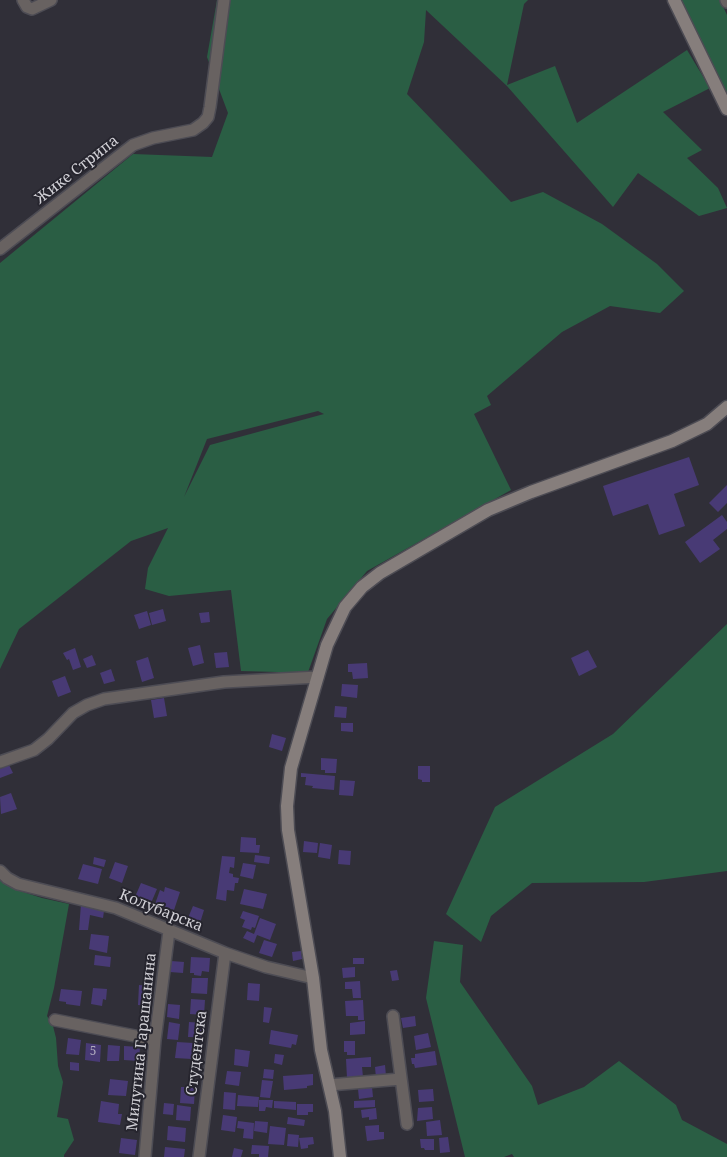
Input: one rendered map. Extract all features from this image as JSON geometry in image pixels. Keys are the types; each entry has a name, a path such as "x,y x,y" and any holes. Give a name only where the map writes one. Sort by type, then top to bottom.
{"main road":[{"path":"674,0 727,109"},
{"path":"340,1157 335,1111 321,1050 312,978 288,830 287,806 291,768 328,645 344,607 362,587 380,573 488,510 531,492 672,441 707,424 727,407"}],"street":[{"path":"23,0 26,7 32,9 51,0"},
{"name":"Жике Стрипа","path":"0,249 133,145 153,138 194,130 203,123 208,117 224,0"},
{"path":"0,762 34,750 48,739 73,713 87,705 104,699 224,682 318,677"},
{"name":"Колубарска","path":"0,870 7,878 18,884 116,908 225,953 266,967 312,978"},
{"name":"Милутина Гарашанина","path":"145,1157 168,931"},
{"name":"Студентска","path":"199,1157 225,953"},
{"path":"393,1016 407,1124"},
{"path":"56,1020 156,1040"},
{"path":"329,1085 401,1079"}],"green space":[{"path":"217,0 528,0 524,4 507,85 555,66 577,123 687,50 710,88 663,112 702,150 687,158 718,188 727,208 699,216 638,173 613,207 507,86 426,10 424,42 407,94 511,202 543,192 602,224 657,264 684,291 660,313 610,306 562,332 487,396 491,405 474,414 511,490 367,571 327,619 307,675 241,671 231,590 169,596 145,589 148,568 168,528 131,541 19,629 0,669 0,263 133,154 212,157 228,113 207,57","holes":["318,411 324,414 210,445 184,497 207,439"]},
{"path":"681,0 720,0 727,15 727,93"},
{"path":"727,624 727,871 644,882 532,883 491,916 481,942 446,914 495,807 613,734"},
{"path":"0,878 6,884 20,891 69,904 47,1016 53,1026 56,1038 58,1066 63,1082 57,1117 68,1119 74,1140 64,1157 0,1157"},
{"path":"434,941 463,945 460,982 532,1086 538,1105 584,1087 619,1061 676,1105 682,1120 727,1144 727,1157 514,1157 512,1154 504,1157 465,1157 426,998"}],"building":[{"path":"689,457 699,485 674,494 685,526 659,535 648,504 613,516 603,486"},
{"path":"727,485 727,503 718,512 709,503"},
{"path":"722,515 727,522 727,529 713,540 720,549 700,563 685,542"},
{"path":"163,609 166,621 152,625 149,613"},
{"path":"147,611 151,625 139,629 134,615"},
{"path":"209,612 210,622 201,623 199,613"},
{"path":"200,645 204,663 193,666 188,648"},
{"path":"75,648 81,667 73,670 69,659 67,660 63,653"},
{"path":"588,650 597,667 579,676 571,658"},
{"path":"227,652 229,667 216,668 214,653"},
{"path":"92,655 96,665 87,668 83,659"},
{"path":"148,657 154,678 142,682 136,661"},
{"path":"367,663 368,678 353,679 352,672 348,672 348,664"},
{"path":"111,669 115,681 104,684 100,673"},
{"path":"65,676 71,692 58,697 52,681"},
{"path":"342,684 358,685 357,698 341,696"},
{"path":"164,698 167,716 154,718 151,700"},
{"path":"335,706 347,707 346,718 334,717"},
{"path":"341,723 353,723 353,732 341,731"},
{"path":"272,734 286,738 282,751 269,747"},
{"path":"321,758 337,759 336,773 325,773 325,770 321,770"},
{"path":"9,765 13,773 0,778 0,769"},
{"path":"418,766 430,766 430,782 422,782 422,780 418,779"},
{"path":"301,773 335,776 334,790 312,788 313,786 305,785 306,777 301,777"},
{"path":"340,780 355,781 353,796 339,795"},
{"path":"11,793 17,809 1,814 0,797"},
{"path":"241,837 256,838 256,845 260,845 259,853 240,852"},
{"path":"304,841 318,843 317,853 303,852"},
{"path":"320,843 332,845 330,859 318,857"},
{"path":"339,850 351,851 350,865 338,864"},
{"path":"255,855 270,857 269,864 254,862"},
{"path":"222,856 235,857 234,868 230,867 229,873 233,874 233,877 239,878 238,883 235,883 234,891 227,890 226,901 216,899"},
{"path":"94,857 106,860 104,867 93,864"},
{"path":"115,862 128,866 122,883 109,878"},
{"path":"243,863 256,865 253,879 240,876"},
{"path":"83,864 102,869 98,884 78,879"},
{"path":"141,883 157,889 151,903 135,897"},
{"path":"165,887 180,892 174,910 155,904 160,890 164,892"},
{"path":"244,889 267,894 263,909 240,904"},
{"path":"81,904 104,911 103,918 90,915 88,930 79,930"},
{"path":"193,906 204,910 200,923 188,918"},
{"path":"172,911 181,914 179,923 170,920"},
{"path":"243,911 259,916 255,928 252,927 251,930 242,927 245,920 240,918"},
{"path":"260,918 276,924 270,940 257,935 254,943 243,938 247,931 254,934"},
{"path":"91,934 109,936 107,953 89,949"},
{"path":"264,940 277,944 272,957 259,953"},
{"path":"301,951 302,959 293,961 292,952"},
{"path":"95,955 111,957 110,967 94,965"},
{"path":"191,957 210,958 209,972 202,971 201,976 190,973"},
{"path":"353,958 364,958 364,964 353,964"},
{"path":"171,961 184,962 183,973 170,972"},
{"path":"355,967 355,977 343,978 342,968"},
{"path":"397,970 399,980 392,981 390,971"},
{"path":"192,978 208,978 207,994 191,993"},
{"path":"360,981 361,998 353,998 352,989 345,989 345,982"},
{"path":"248,983 260,984 259,1001 247,1000"},
{"path":"139,985 149,986 148,993 152,993 152,1006 138,1005"},
{"path":"93,988 107,989 106,1000 103,999 102,1006 91,1004"},
{"path":"61,989 82,991 80,1006 59,1001"},
{"path":"191,999 205,1000 204,1015 190,1014"},
{"path":"363,1000 364,1020 358,1020 358,1016 346,1016 345,1001"},
{"path":"168,1004 180,1005 179,1019 167,1017"},
{"path":"264,1007 272,1008 269,1023 263,1022"},
{"path":"415,1016 416,1026 403,1028 401,1018"},
{"path":"365,1021 365,1034 350,1035 350,1023"},
{"path":"169,1022 180,1024 178,1040 167,1039"},
{"path":"189,1022 203,1023 203,1037 188,1037"},
{"path":"271,1030 298,1035 296,1045 292,1044 291,1048 269,1044"},
{"path":"428,1033 431,1047 416,1050 414,1036"},
{"path":"68,1038 81,1040 79,1055 66,1054"},
{"path":"344,1041 355,1041 355,1055 347,1055 347,1052 344,1052"},
{"path":"177,1042 193,1043 192,1059 175,1058"},
{"path":"86,1043 101,1045 100,1062 85,1060"},
{"path":"108,1045 120,1046 119,1061 107,1061"},
{"path":"124,1046 140,1047 139,1061 124,1060"},
{"path":"235,1049 250,1051 248,1067 234,1065"},
{"path":"435,1051 437,1065 415,1068 414,1064 412,1064 411,1058 415,1058 415,1054"},
{"path":"275,1054 284,1055 282,1065 274,1063"},
{"path":"371,1057 371,1067 362,1067 363,1077 347,1078 346,1059"},
{"path":"70,1062 79,1063 79,1071 70,1070"},
{"path":"385,1065 386,1076 376,1078 375,1067"},
{"path":"264,1069 274,1070 273,1079 263,1078"},
{"path":"227,1071 241,1072 239,1086 225,1084"},
{"path":"313,1074 313,1085 307,1086 307,1088 284,1090 283,1076"},
{"path":"110,1079 128,1081 126,1096 108,1095"},
{"path":"262,1080 273,1081 270,1098 260,1097"},
{"path":"181,1087 195,1087 194,1104 180,1103"},
{"path":"372,1087 373,1097 359,1099 358,1089"},
{"path":"433,1089 434,1101 419,1102 418,1090"},
{"path":"224,1092 236,1093 235,1110 223,1109"},
{"path":"238,1095 259,1097 258,1107 237,1106"},
{"path":"259,1100 273,1100 272,1108 266,1107 265,1111 259,1111"},
{"path":"375,1100 375,1107 354,1108 354,1101"},
{"path":"101,1101 119,1104 118,1114 122,1114 120,1125 98,1122"},
{"path":"274,1101 296,1102 296,1110 274,1108"},
{"path":"164,1103 174,1104 173,1115 163,1114"},
{"path":"297,1104 313,1104 313,1112 308,1112 308,1115 297,1115"},
{"path":"177,1105 191,1107 190,1121 176,1120"},
{"path":"432,1107 433,1119 417,1121 418,1108"},
{"path":"376,1108 377,1119 369,1120 369,1117 362,1118 361,1110"},
{"path":"223,1115 237,1117 235,1132 221,1130"},
{"path":"288,1117 305,1120 304,1126 287,1124"},
{"path":"440,1120 442,1135 427,1136 426,1122"},
{"path":"238,1121 254,1123 253,1139 243,1138 244,1129 237,1128"},
{"path":"255,1121 268,1122 267,1133 254,1131"},
{"path":"379,1125 379,1132 384,1132 384,1139 367,1141 365,1126"},
{"path":"168,1126 186,1128 185,1142 167,1140"},
{"path":"270,1126 286,1128 284,1145 268,1144"},
{"path":"288,1134 299,1135 298,1147 287,1146"},
{"path":"313,1137 314,1144 308,1145 308,1148 301,1149 299,1138"},
{"path":"448,1137 450,1152 440,1153 439,1138"},
{"path":"121,1138 137,1140 135,1155 119,1153"},
{"path":"420,1139 434,1139 434,1150 421,1148"},
{"path":"252,1145 269,1146 268,1157 259,1157 259,1154 251,1154"},
{"path":"165,1147 185,1149 184,1157 164,1157"},
{"path":"234,1148 243,1150 241,1157 232,1157"}]}
